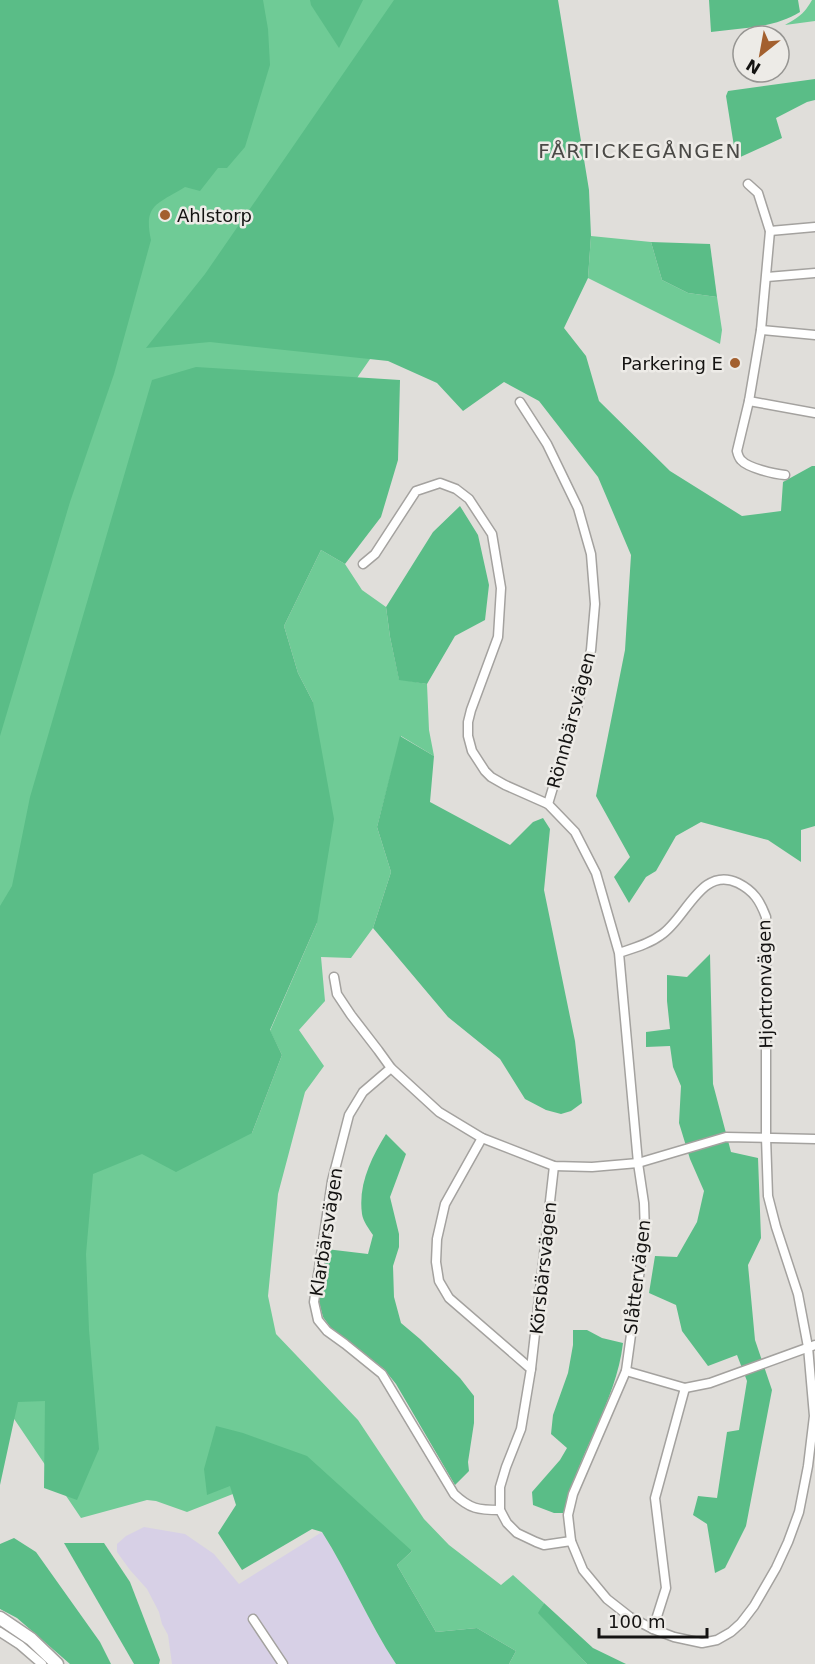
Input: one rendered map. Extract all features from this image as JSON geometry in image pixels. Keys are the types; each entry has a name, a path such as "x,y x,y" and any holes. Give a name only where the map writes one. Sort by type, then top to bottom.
{"main road":[{"path":"0,1618 31,1639 57,1664"}],"street":[{"path":"748,184 758,193 770,231 761,330 749,402 737,451 739,459 744,463 773,474 785,475"},
{"path":"770,231 815,227"},
{"path":"767,277 815,273"},
{"path":"761,330 815,335"},
{"name":"Rönnbärsvägen","path":"520,402 546,444 578,508 591,554 595,604 591,650 577,708 548,804"},
{"path":"749,402 815,412"},
{"name":"Slåttervägen","path":"363,564 375,554 416,491 440,483 456,489 469,499 492,534 501,588 498,637 471,710 468,736 472,751 491,777 548,804 575,832 596,873 619,953 638,1163 644,1203 645,1233 626,1371 573,1494 568,1515 571,1541 583,1570 607,1599 630,1617 674,1637 702,1642 717,1640 731,1632 754,1606 788,1542 799,1512 808,1466 814,1416 811,1346 798,1294 768,1196 766,1137"},
{"name":"Hjortronvägen","path":"619,953 638,947 663,934 701,889 718,879 730,879 749,889 760,902 766,917 766,1137"},
{"path":"334,977 337,994 391,1068 439,1112 482,1138 554,1166 592,1167 638,1163 726,1137 815,1139"},
{"name":"Klarbärsvägen","path":"391,1068 363,1092 349,1115 332,1181 314,1302 318,1320 327,1331 382,1374 454,1494 465,1504 478,1510 500,1510"},
{"path":"482,1138 445,1204 437,1239 436,1262 439,1281 449,1298 531,1369"},
{"name":"Körsbärsvägen","path":"500,1510 500,1487 521,1429 531,1369 554,1166"},
{"path":"626,1371 685,1388 710,1383 811,1346"},
{"path":"653,1629 666,1588 656,1498 685,1388"},
{"path":"500,1510 507,1523 517,1533 536,1542 544,1545 571,1541"},
{"path":"253,1619 282,1664"},
{"path":"0,1632 42,1664"}],"shaded area":[{"path":"144,1527 185,1534 214,1554 239,1584 322,1532 396,1664 172,1664 168,1635 159,1612 147,1589 117,1552 117,1544 126,1536"}],"green space":[{"path":"0,0 540,0 545,106 359,375 166,699 252,1133 282,1055 270,1031 317,923 313,702 298,673 284,626 321,550 345,564 362,590 386,607 399,679 427,684 429,730 434,756 401,736 377,827 391,872 373,928 351,958 321,957 325,1001 299,1030 324,1066 305,1092 278,1194 268,1296 276,1334 358,1420 424,1519 449,1545 501,1585 513,1575 544,1603 539,1613 587,1664 509,1664 516,1651 477,1628 436,1632 397,1565 412,1551 238,1492 187,1512 147,1500 81,1518 0,1398"},
{"path":"0,0 263,0 268,29 270,65 245,147 227,168 218,168 200,191 185,187 160,202 151,212 149,228 151,240 114,374 70,502 0,736"},
{"path":"310,0 363,0 339,48 311,5"},
{"path":"394,0 558,0 589,190 591,236 588,278 564,328 586,356 599,401 670,471 742,516 781,511 783,482 815,466 815,826 801,830 801,862 768,840 701,822 676,836 656,871 646,877 629,903 614,877 630,857 596,796 625,650 631,555 598,477 539,401 504,382 463,411 437,383 388,361 210,342 146,348 205,274"},
{"path":"709,0 798,0 800,12 780,21 769,24 731,24 731,30 711,32"},
{"path":"812,0 815,0 815,21 787,24 801,15"},
{"path":"815,79 815,100 776,118 782,138 736,159 726,96 728,91"},
{"path":"591,236 651,242 662,280 688,293 717,297 722,330 720,344 588,278"},
{"path":"651,242 710,244 717,297 688,293 662,280"},
{"path":"196,367 400,380 398,460 381,517 345,564 321,550 284,626 298,673 313,702 334,819 317,923 270,1030 282,1055 252,1133 176,1172 142,1154 93,1174 86,1254 89,1330 99,1449 77,1500 44,1488 45,1401 18,1402 0,1485 0,906 12,886 30,797 152,380"},
{"path":"460,506 478,535 489,585 485,620 455,636 427,684 399,680 386,607 433,532"},
{"path":"400,736 434,756 430,802 510,845 533,822 543,818 550,829 544,890 575,1041 582,1103 571,1111 561,1114 546,1110 525,1099 500,1059 448,1017 373,928 391,872 377,827"},
{"path":"710,954 713,1084 731,1152 758,1158 761,1238 748,1265 755,1340 772,1390 746,1526 725,1568 715,1573 707,1524 693,1515 698,1496 717,1498 727,1432 739,1430 747,1381 737,1355 708,1366 682,1331 676,1305 649,1293 655,1256 677,1257 697,1222 704,1191 690,1159 679,1123 681,1086 673,1067 670,1046 646,1047 646,1032 670,1029 667,975 687,977"},
{"path":"386,1134 406,1154 390,1197 399,1234 399,1247 393,1266 394,1297 401,1323 460,1378 474,1396 469,1471 455,1485 396,1384 384,1369 331,1328 323,1317 319,1302 326,1249 368,1254 373,1235 363,1217 362,1193 371,1162"},
{"path":"573,1330 587,1330 602,1338 623,1343 613,1387 578,1470 564,1513 554,1513 533,1505 532,1492 560,1460 567,1448 551,1434 553,1415 568,1373"},
{"path":"216,1426 243,1433 307,1456 412,1551 397,1565 436,1632 477,1628 516,1651 509,1664 396,1664 322,1532 312,1529 242,1570 218,1533 236,1505 230,1486 207,1495 204,1469"},
{"path":"14,1538 36,1552 100,1642 111,1664 70,1664 17,1618 0,1609 0,1544"},
{"path":"64,1543 104,1543 130,1582 160,1660 159,1664 134,1664"},
{"path":"544,1603 593,1648 626,1664 587,1664 538,1613"}],"place":[{"name":"Ahlstorp","path":"165,215"},
{"name":"Parkering E","path":"735,363"}],"district":[{"name":"FÅRTICKEGÅNGEN","path":"640,151"}]}
